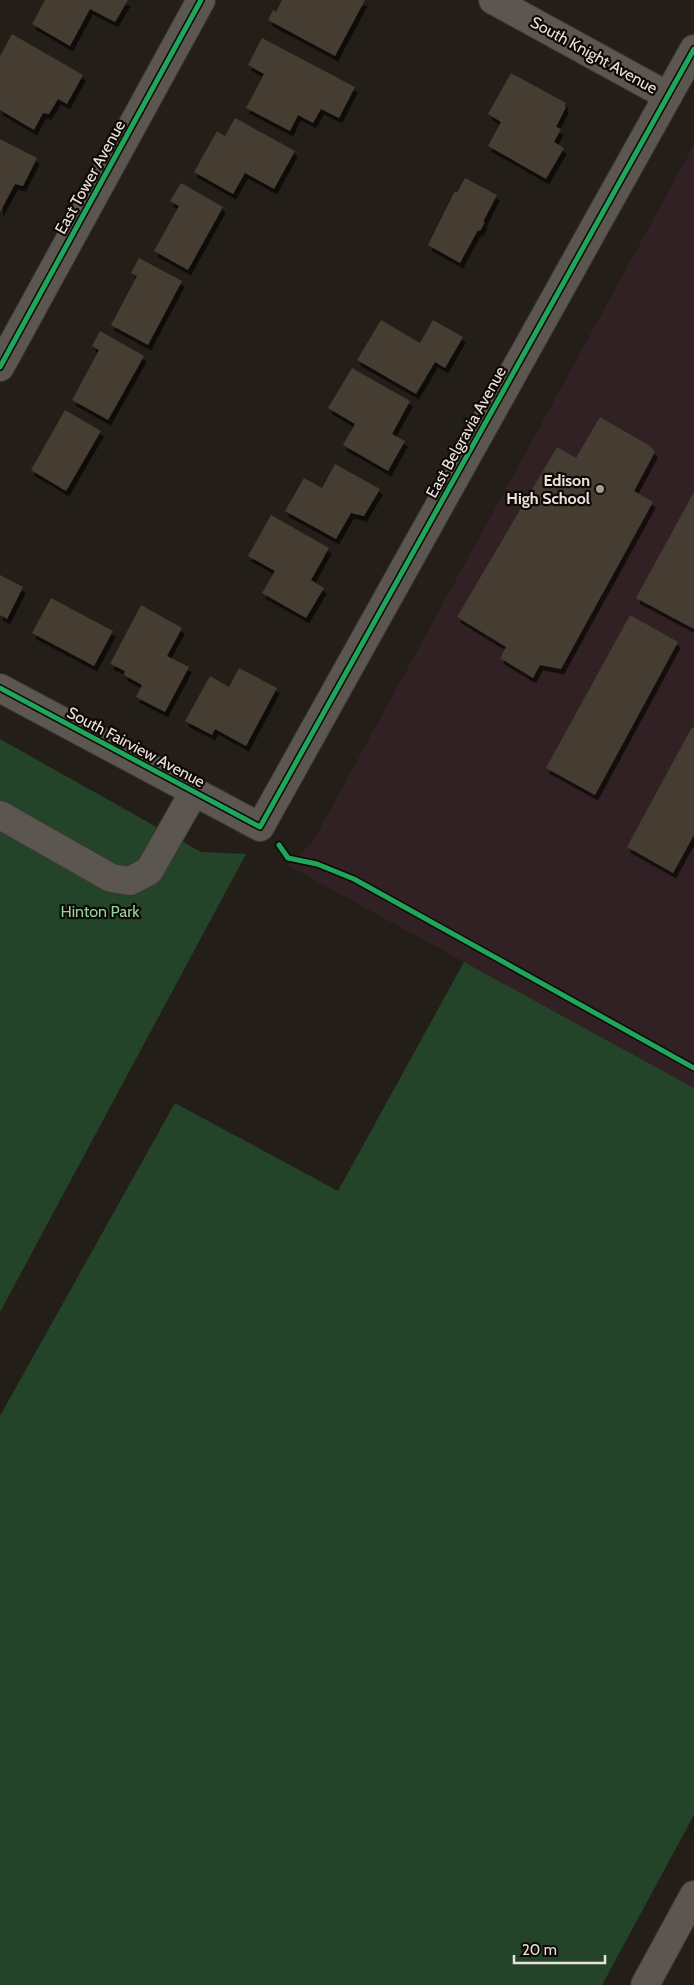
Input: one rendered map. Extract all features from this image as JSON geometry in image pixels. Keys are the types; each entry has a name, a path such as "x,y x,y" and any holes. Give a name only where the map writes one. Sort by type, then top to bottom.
{"street":[{"name":"East Tower Avenue","path":"0,367 201,0"},
{"name":"South Knight Avenue","path":"493,0 668,96"},
{"name":"East Belgravia Avenue","path":"260,828 694,49"},
{"name":"South Fairview Avenue","path":"0,688 260,828"},
{"path":"0,815 111,878 130,881 149,871 194,792"},
{"path":"644,1985 694,1894"}],"shaded area":[{"name":"Edison High School","path":"694,145 694,1088 287,865 304,851 317,834"}],"green space":[{"name":"Hinton Park","path":"0,739 201,852 246,854 0,1312"},
{"path":"464,962 694,1088 694,1815 602,1985 0,1985 0,1416 175,1103 338,1191"}],"building":[{"path":"45,0 128,0 115,22 90,9 70,46 32,24"},
{"path":"282,0 365,0 335,56 268,20 273,10 276,12"},
{"path":"12,34 83,75 67,104 58,99 49,114 43,113 34,130 0,110 0,56"},
{"path":"262,38 355,87 339,118 321,109 313,123 298,115 290,131 246,108 264,74 248,65"},
{"path":"511,73 566,103 564,106 566,107 556,127 561,129 554,142 564,148 546,179 488,146 501,122 488,114"},
{"path":"235,118 295,151 274,189 245,173 233,194 194,172 217,131 225,136"},
{"path":"0,139 37,158 23,186 15,184 0,212"},
{"path":"465,178 497,195 483,222 485,222 480,231 478,230 460,263 428,245 455,191 457,193"},
{"path":"181,183 223,207 188,270 154,251 179,206 170,201"},
{"path":"139,258 182,281 148,345 111,325 137,276 131,273"},
{"path":"381,320 420,343 433,320 463,337 445,368 435,362 416,394 357,360"},
{"path":"100,331 144,356 108,420 72,400 99,350 92,346"},
{"path":"352,368 410,401 392,434 405,441 388,471 343,445 355,424 328,408"},
{"path":"65,410 101,431 66,491 31,470"},
{"path":"600,417 650,446 655,452 634,491 653,502 561,669 540,665 533,678 500,658 506,647 457,617 557,447 576,458"},
{"path":"335,464 380,489 364,516 351,513 336,539 285,511 304,478 322,488"},
{"path":"694,492 694,629 636,598"},
{"path":"271,515 329,548 311,580 324,588 306,618 262,593 275,571 248,556"},
{"path":"0,575 23,587 7,619 0,615"},
{"path":"51,598 113,631 94,666 32,633"},
{"path":"141,605 182,628 167,656 189,667 165,712 136,697 142,685 124,675 125,671 110,664"},
{"path":"630,615 678,642 595,795 546,768"},
{"path":"239,668 277,688 246,746 215,729 212,735 185,721 210,676 229,687"},
{"path":"692,727 694,728 694,835 673,873 627,847"}],"cycle path":[{"path":"0,367 201,0"},
{"path":"0,688 260,827 694,49"},
{"path":"279,845 288,858 317,864 354,879 694,1068"}],"place":[{"name":"Edison High School","path":"600,489"}]}
